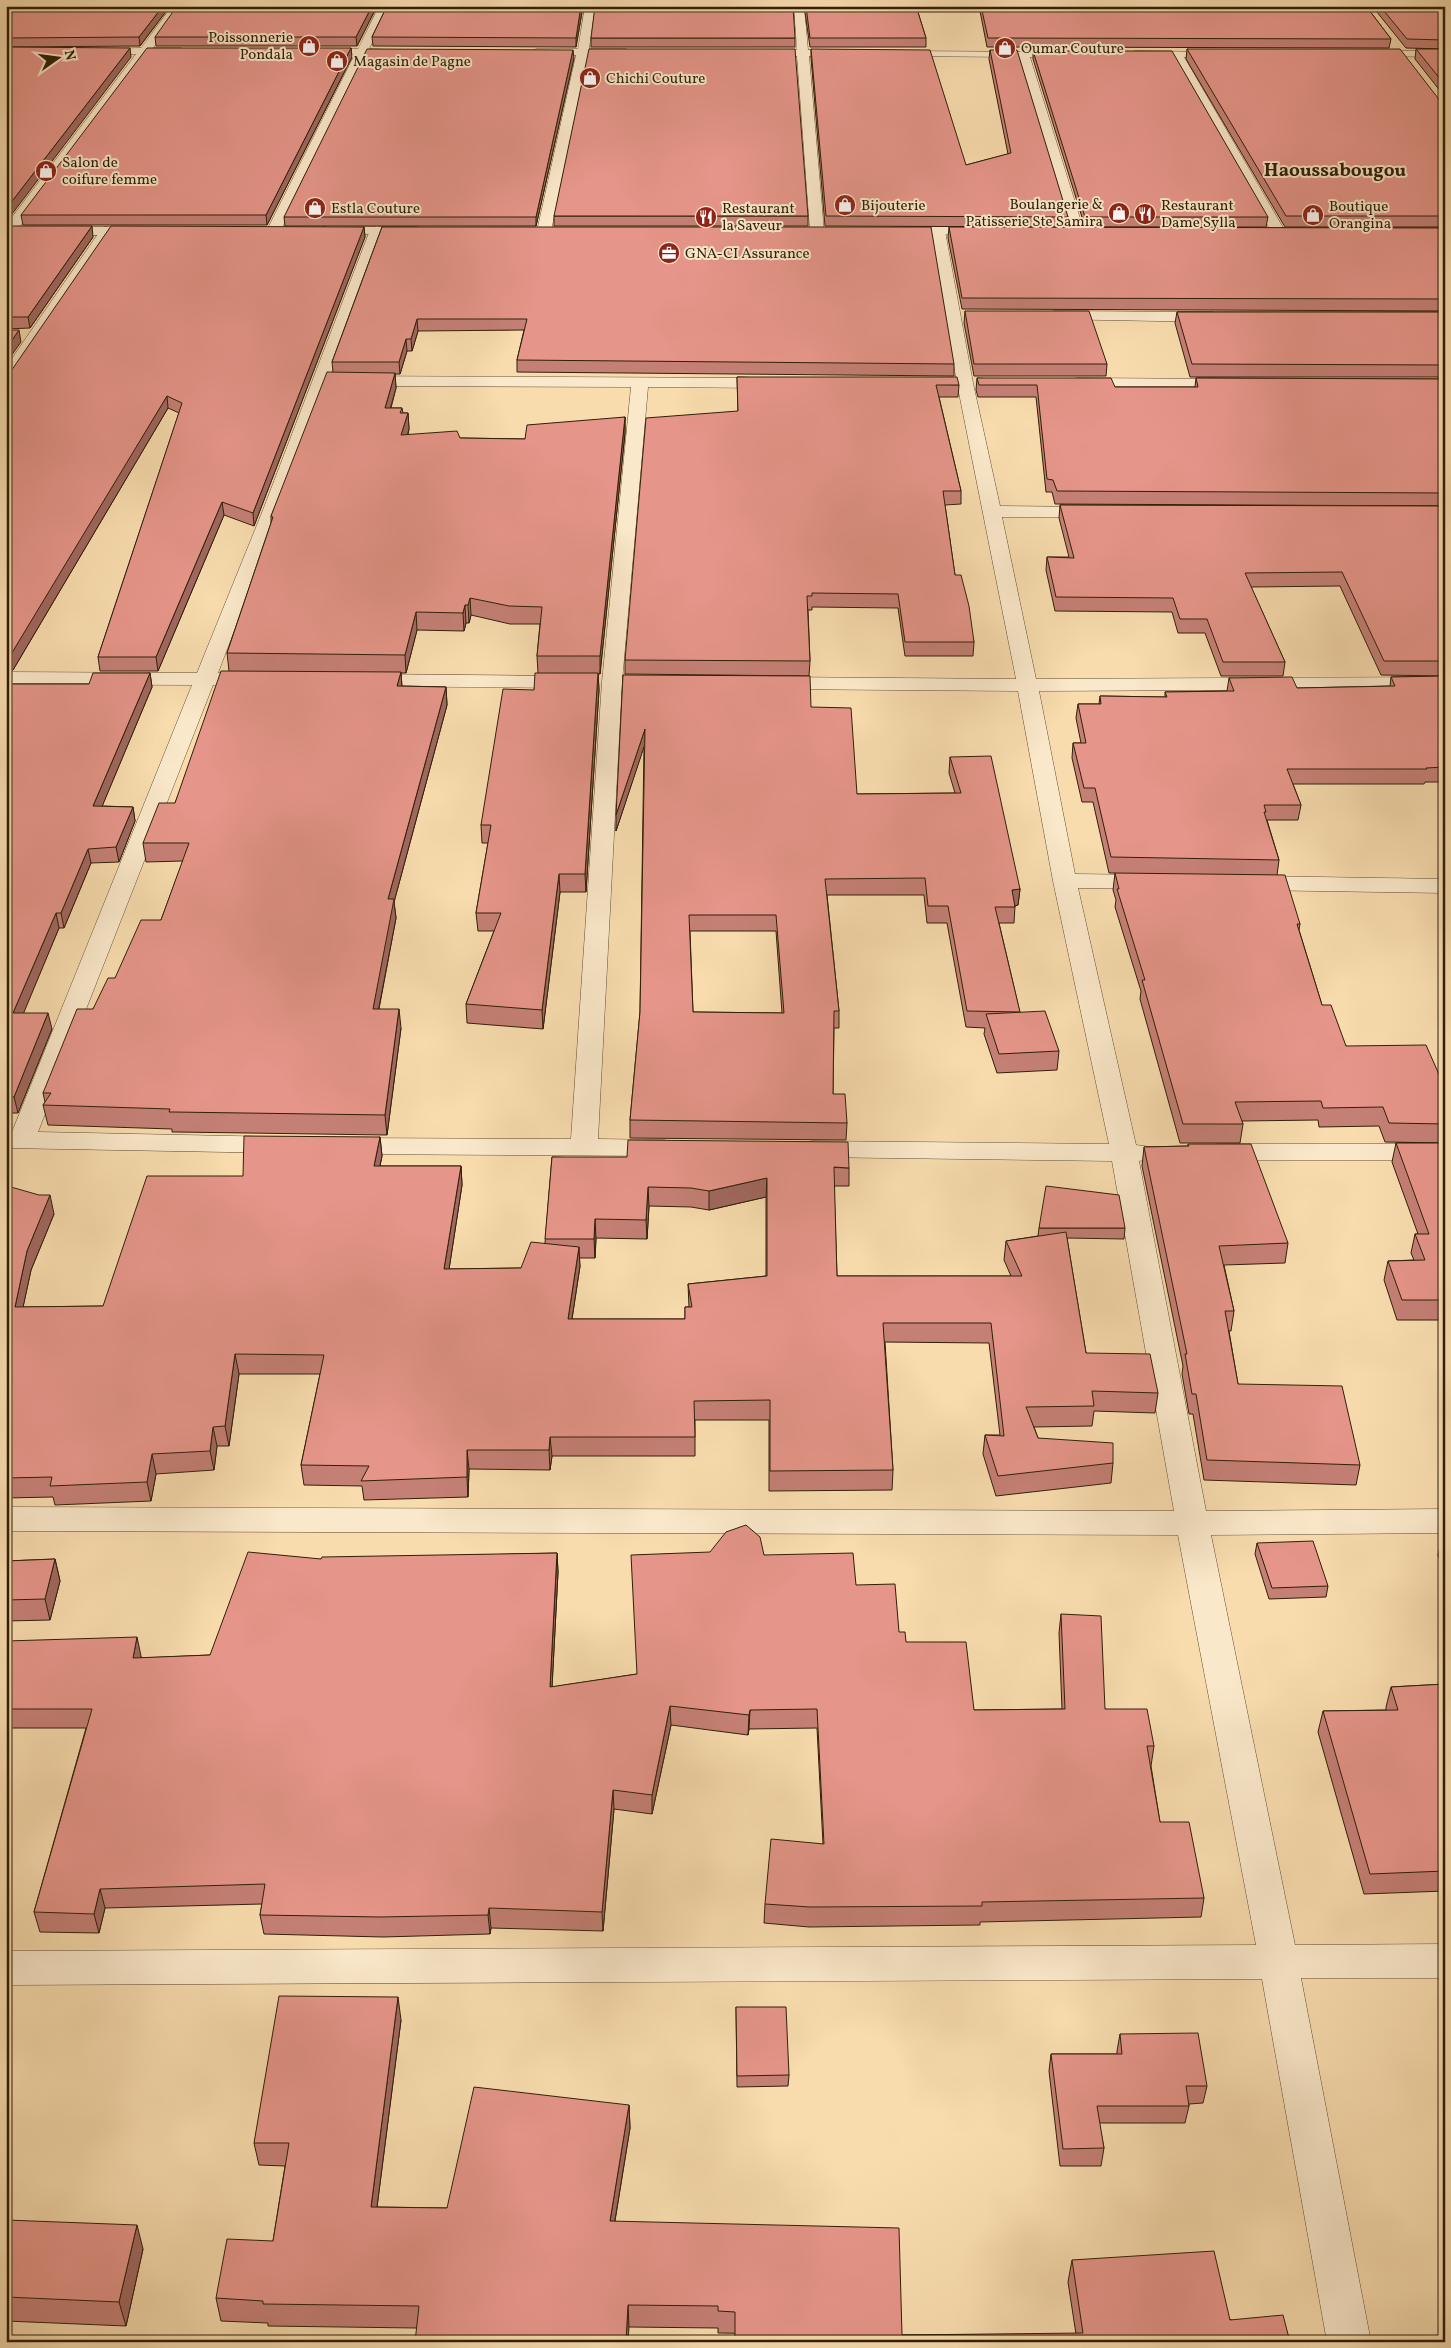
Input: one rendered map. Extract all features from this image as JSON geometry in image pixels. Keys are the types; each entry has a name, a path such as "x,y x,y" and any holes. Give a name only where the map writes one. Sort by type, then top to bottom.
{"street":[{"path":"8,231 178,6"},
{"path":"293,230 270,230 385,6"},
{"path":"563,231 539,231 583,52 590,6"},
{"path":"799,6 812,231 835,231"},
{"path":"1391,40 1414,69"},
{"path":"85,51 190,52"},
{"path":"303,52 420,52"},
{"path":"525,52 643,52"},
{"path":"743,53 860,53"},
{"path":"880,54 1081,54"},
{"path":"1023,54 1077,231"},
{"path":"1128,54 1235,54"},
{"path":"1176,54 1278,231"},
{"path":"1353,54 1445,54"},
{"path":"8,231 156,230"},
{"path":"312,230 436,231"},
{"path":"376,230 206,679 14,1140 314,1146 684,1148"},
{"path":"6,379 107,231"},
{"path":"882,231 998,231"},
{"path":"938,231 959,316 965,383 1065,881 1124,1153 1192,1523 1280,1963 1349,2342"},
{"path":"1258,231 1297,232"},
{"path":"1043,316 1231,317"},
{"path":"16,335 35,335"},
{"path":"320,381 788,383"},
{"path":"584,1147 622,682 640,383"},
{"path":"1064,383 1252,384"},
{"path":"992,511 1111,512"},
{"path":"6,678 275,680"},
{"path":"344,680 622,682"},
{"path":"750,683 1026,685 1445,683"},
{"path":"1065,881 1175,882"},
{"path":"1225,883 1445,886"},
{"path":"794,1149 1162,1153"},
{"path":"1192,1152 1445,1152"},
{"path":"6,1519 1192,1523 1445,1521"},
{"path":"6,1968 1445,1961"}],"building":[{"path":"6,6 163,6 139,37 6,38"},
{"path":"177,6 372,6 356,37 155,37"},
{"path":"387,6 581,6 576,38 372,37"},
{"path":"595,6 793,6 795,38 591,38"},
{"path":"806,6 916,6 926,38 810,38"},
{"path":"981,6 1366,6 1391,39 988,38"},
{"path":"1380,6 1445,6 1445,40 1407,39"},
{"path":"6,47 130,48 6,209"},
{"path":"147,48 351,48 266,215 21,215"},
{"path":"367,49 573,50 536,217 284,217"},
{"path":"589,49 795,49 808,216 554,216"},
{"path":"811,49 930,50 966,165 1011,153 990,50 1017,50 1068,217 826,216"},
{"path":"1187,49 1400,49 1441,102 1445,103 1445,216 1286,216"},
{"path":"1416,49 1445,49 1445,85"},
{"path":"1033,51 1172,51 1268,217 1085,217"},
{"path":"6,226 92,226 28,317 6,317"},
{"path":"111,226 364,227 253,513 222,502 156,657 98,657 182,403 167,396 10,656 6,657 6,373 11,371"},
{"path":"382,227 931,227 954,364 517,360 527,319 417,319 411,339 406,339 399,362 332,362"},
{"path":"949,227 1445,228 1445,299 962,298"},
{"path":"965,311 1089,311 1107,364 974,364"},
{"path":"1177,312 1445,312 1445,365 1192,364"},
{"path":"6,330 19,330 6,349"},
{"path":"327,372 395,373 385,408 402,408 400,413 408,413 401,435 457,431 460,438 525,439 527,425 625,417 600,656 537,656 542,607 509,606 470,598 468,605 465,605 463,613 416,612 405,655 227,653 273,517 271,516"},
{"path":"737,377 957,377 959,385 936,385 961,491 943,491 955,575 961,575 969,606 974,642 905,642 898,594 812,593 812,596 807,596 810,661 625,660 646,418 738,411"},
{"path":"977,378 1111,378 1115,387 1198,387 1196,378 1445,379 1445,493 1057,491 1053,480 1047,479 1037,385 979,385"},
{"path":"1060,505 1445,506 1445,661 1384,661 1342,572 1245,573 1285,662 1223,662 1207,619 1180,619 1173,598 1056,597 1047,557 1074,558"},
{"path":"221,671 401,672 397,686 446,687 388,899 394,899 373,1009 399,1009 385,1115 169,1112 170,1109 43,1105 51,1093 43,1093 77,1009 93,1009 108,978 115,978 141,920 161,920 189,843 143,843 159,803 175,803"},
{"path":"93,673 150,673 93,806 133,807 116,847 88,849 61,913 56,913 13,1013 48,1013 14,1097 6,1097 6,684 89,684"},
{"path":"535,673 598,673 585,874 559,874 542,1010 466,1004 501,913 476,913 491,825 481,825 503,689 534,690"},
{"path":"623,675 810,676 811,707 851,708 857,794 961,793 950,757 991,756 1020,889 1012,890 1015,907 995,907 1020,1012 967,1011 948,906 928,906 925,878 825,879 839,1011 834,1011 833,1094 845,1094 847,1123 630,1120 640,1012 645,729 616,815","holes":["689,915 776,915 784,1013 693,1012"]},
{"path":"1445,676 1445,767 1427,769 1287,769 1301,805 1264,805 1266,812 1264,812 1279,860 1111,857 1095,788 1084,788 1073,743 1086,743 1078,704 1101,704 1100,696 1167,697 1165,692 1234,691 1229,678 1292,677 1297,688 1395,686 1391,677"},
{"path":"1115,873 1285,875 1300,924 1297,924 1322,1005 1331,1005 1346,1046 1426,1045 1445,1088 1445,1124 1389,1123 1383,1107 1323,1108 1321,1101 1235,1102 1243,1124 1183,1124 1142,980 1145,980 1117,889 1119,889"},
{"path":"1045,1011 1059,1051 999,1054 986,1014"},
{"path":"244,1136 380,1137 374,1166 461,1166 444,1269 521,1268 531,1242 579,1247 568,1319 685,1319 685,1307 692,1307 688,1284 767,1276 767,1178 709,1191 691,1188 648,1187 646,1220 595,1219 594,1239 545,1239 552,1157 627,1157 628,1140 848,1142 849,1168 834,1167 837,1276 1022,1276 1006,1241 1066,1232 1086,1353 1150,1354 1158,1393 1092,1391 1094,1406 1026,1407 1038,1438 1113,1443 1113,1463 998,1476 985,1435 1004,1436 991,1323 883,1323 893,1470 770,1471 770,1400 694,1401 695,1437 550,1437 549,1450 467,1450 467,1477 361,1481 369,1466 301,1465 324,1355 235,1354 225,1426 213,1427 210,1451 152,1454 147,1482 50,1486 52,1477 6,1478 6,1201 11,1187 39,1195 50,1195 27,1251 15,1307 103,1306 147,1176 243,1176"},
{"path":"1396,1143 1445,1143 1445,1300 1402,1300 1388,1261 1425,1260 1415,1234 1429,1234"},
{"path":"1188,1144 1251,1144 1288,1243 1219,1246 1234,1311 1225,1311 1238,1384 1342,1386 1360,1465 1207,1460 1196,1394 1192,1394 1185,1354 1187,1354 1144,1147 1189,1146"},
{"path":"1046,1186 1119,1195 1125,1228 1039,1228"},
{"path":"746,1525 760,1537 764,1555 853,1553 856,1585 895,1584 899,1632 905,1632 906,1642 966,1642 974,1710 1065,1709 1061,1614 1101,1616 1105,1709 1147,1709 1154,1746 1147,1746 1160,1822 1189,1822 1204,1898 982,1902 982,1906 810,1907 765,1904 771,1839 824,1844 817,1709 750,1710 749,1715 670,1706 652,1795 613,1790 602,1912 489,1908 488,1915 380,1917 260,1915 265,1884 100,1889 94,1914 34,1912 92,1709 6,1709 6,1641 137,1637 133,1658 210,1655 248,1552 321,1559 322,1557 557,1553 550,1687 637,1674 631,1555 710,1552 726,1532"},
{"path":"1313,1541 1328,1586 1272,1588 1257,1543"},
{"path":"55,1559 45,1599 6,1600 6,1561"},
{"path":"1445,1684 1445,1871 1370,1874 1323,1711 1398,1710 1391,1687"},
{"path":"279,1996 398,1997 371,2207 447,2208 474,2087 629,2105 610,2221 899,2228 902,2335 1083,2333 1072,2260 1214,2251 1230,2320 1283,2315 1290,2342 735,2342 735,2312 718,2311 718,2306 628,2305 626,2342 415,2342 419,2306 263,2304 263,2301 216,2298 227,2239 273,2241 289,2143 254,2143"},
{"path":"736,2007 786,2007 789,2075 737,2076"},
{"path":"1198,2033 1207,2086 1186,2086 1189,2106 1097,2106 1104,2148 1063,2149 1051,2054 1122,2054 1120,2034"},
{"path":"6,2220 137,2225 119,2302 6,2297"}],"place":[{"name":"Poissonnerie Pondala","path":"309,46"},
{"name":"Oumar Couture","path":"1005,48"},
{"name":"Magasin de Pagne","path":"337,61"},
{"name":"Chichi Couture","path":"590,78"},
{"name":"Salon de coifure femme","path":"46,171"},
{"name":"Bijouterie","path":"845,205"},
{"name":"Estla Couture","path":"315,208"},
{"name":"Boulangerie & Patisserie Ste Samira","path":"1119,213"},
{"name":"Restaurant Dame Sylla","path":"1145,214"},
{"name":"Boutique Orangina","path":"1313,215"},
{"name":"Restaurant la Saveur","path":"706,217"},
{"name":"GNA-CI Assurance","path":"669,253"}],"district":[{"name":"Haoussabougou","path":"1335,169"}]}
